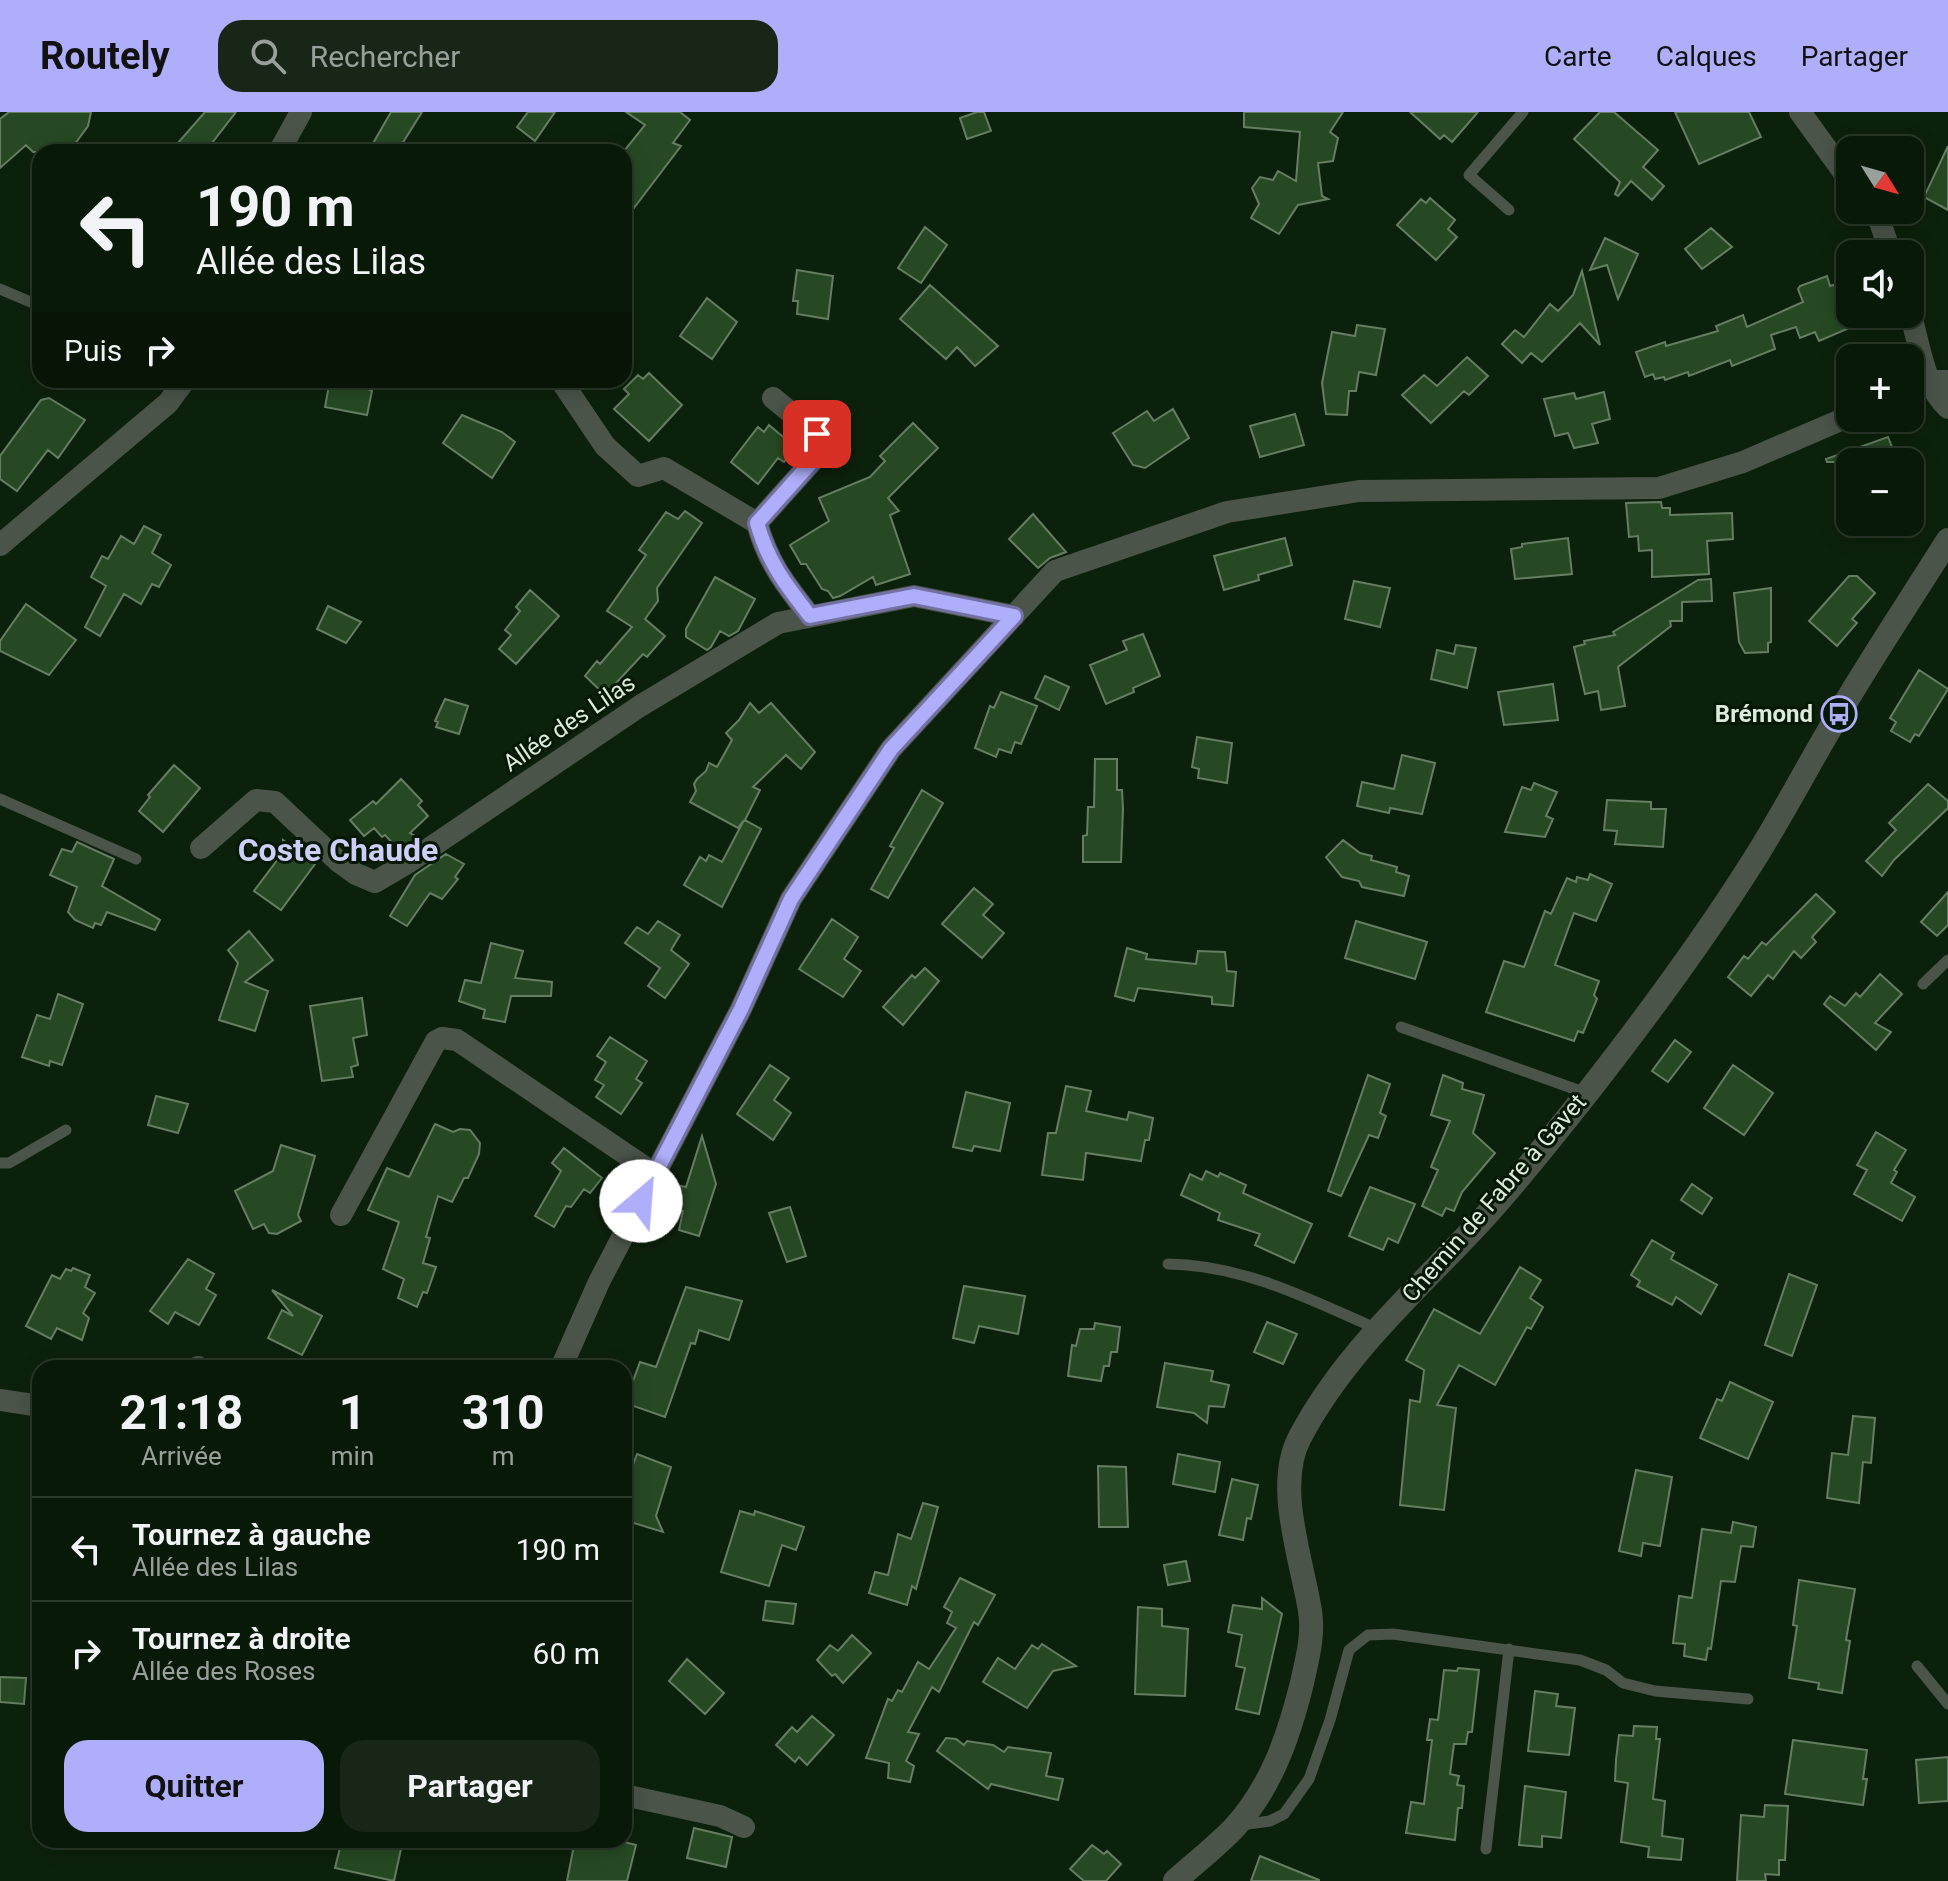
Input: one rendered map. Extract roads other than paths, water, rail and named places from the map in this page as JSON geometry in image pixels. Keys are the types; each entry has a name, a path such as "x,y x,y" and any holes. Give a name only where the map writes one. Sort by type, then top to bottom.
{"street":[{"path":"283,144 301,112"},
{"path":"1800,112 1836,162"},
{"path":"1914,328 1929,384 1948,408"},
{"path":"0,545 168,403 179,388"},
{"path":"566,388 605,446 638,476 664,468 757,523 764,549 774,569 810,616"},
{"path":"757,523 817,456 820,444 817,434 773,398"},
{"path":"565,1360 599,1282 741,1009 791,899 891,749 1055,571 1227,512 1359,491 1659,488 1743,462 1836,422"},
{"name":"Chemin de Fabre à Gavet","path":"1175,1881 1236,1825 1274,1770 1294,1713 1309,1652 1311,1617 1290,1508 1290,1476 1295,1446 1333,1381 1377,1329 1483,1218 1587,1093 1694,948 1753,862 1839,714 1948,540"},
{"name":"Allée des Lilas","path":"201,848 256,800 275,802 338,861 356,874 375,882 640,706 778,623 914,596 1014,616"},
{"path":"341,1215 436,1041 442,1038 457,1040 655,1174"},
{"path":"0,1400 32,1405"},
{"path":"632,1797 720,1816 744,1827"}],"lane":[{"path":"1509,210 1469,175 1523,112"},
{"path":"0,289 32,303"},
{"path":"0,799 136,859"},
{"path":"1923,984 1948,960"},
{"path":"1401,1027 1587,1093"},
{"path":"0,1163 9,1163 66,1130"},
{"path":"1168,1264 1197,1265 1252,1277 1377,1329"},
{"path":"1236,1825 1270,1821 1284,1814 1309,1779 1330,1720 1349,1650 1368,1635 1393,1634 1580,1660 1606,1670 1623,1683 1655,1691 1748,1699"},
{"path":"1486,1849 1509,1649"},
{"path":"1917,1666 1948,1704"}],"place":[{"name":"Brémond","path":"1839,714"}],"district":[{"name":"Coste Chaude","path":"338,850"}]}
